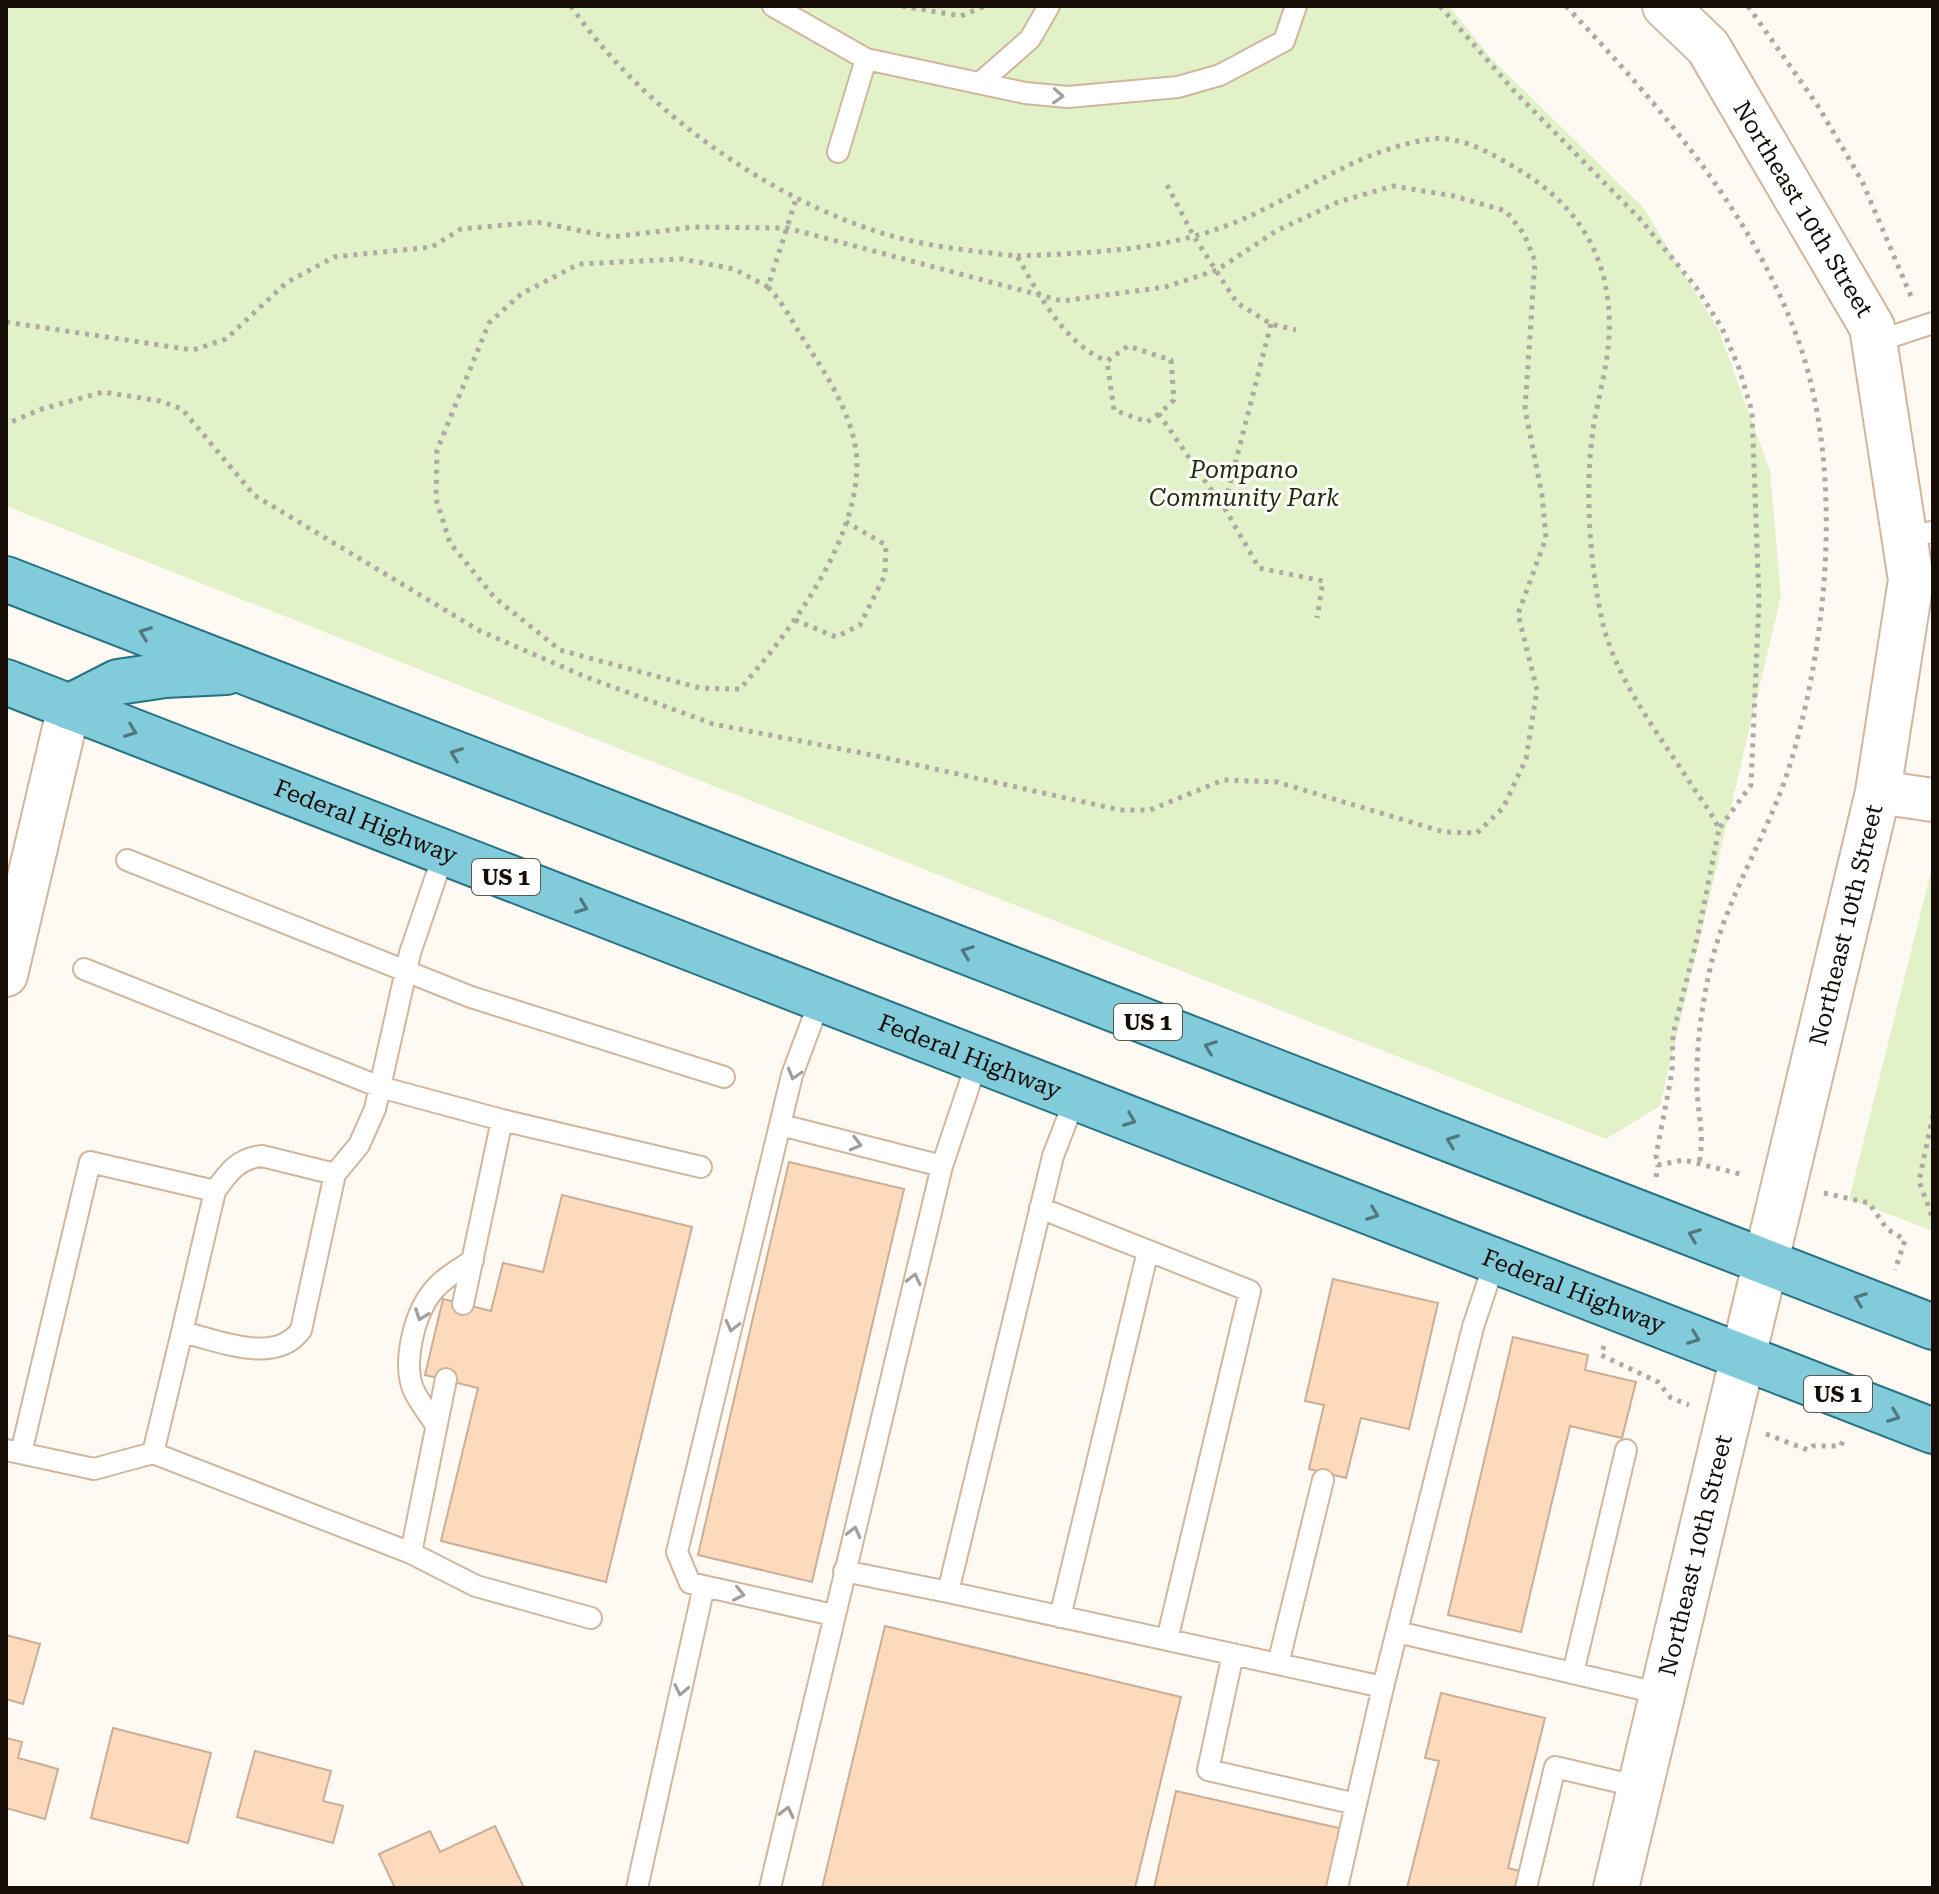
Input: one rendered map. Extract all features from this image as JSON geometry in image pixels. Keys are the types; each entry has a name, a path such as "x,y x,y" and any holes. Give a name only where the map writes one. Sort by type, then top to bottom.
{"main road":[{"name":"US 1","path":"6,579 1933,1327"},
{"path":"69,707 118,682 165,675 244,671"},
{"name":"Federal Highway","path":"6,682 977,1062 1933,1431"}],"street":[{"name":"Northeast 10th Street","path":"1616,1888 1878,792 1919,534 1872,327 1708,47 1665,6"},
{"path":"6,975 69,707"},
{"path":"1878,792 1933,800"}],"lane":[{"path":"773,6 866,59 1025,93 1068,97 1178,87 1220,75 1284,41 1296,6"},
{"path":"981,82 1030,39 1049,6"},
{"path":"838,152 866,59"},
{"path":"1875,342 1928,324"},
{"path":"182,1332 267,1350 294,1340 301,1330 335,1174 359,1145 375,1109 406,972 444,853"},
{"path":"127,860 471,997 724,1077"},
{"path":"84,969 380,1087 502,1120 701,1167"},
{"path":"820,1000 792,1075 677,1552 690,1583 833,1615"},
{"path":"770,1888 942,1166 977,1062"},
{"path":"948,1592 1053,1156 1075,1099"},
{"path":"463,1304 502,1120"},
{"path":"781,1125 942,1166"},
{"path":"153,1453 215,1191 229,1171 250,1157 262,1156 335,1174"},
{"path":"215,1191 90,1162 13,1451 94,1469 153,1453 411,1553 476,1586 591,1618"},
{"path":"1040,1208 1250,1291 1167,1640"},
{"path":"1060,1617 1148,1251"},
{"path":"436,1425 414,1391 409,1365 413,1339 424,1304 434,1288 473,1260"},
{"path":"1337,1888 1383,1687 1473,1327 1495,1261"},
{"path":"411,1553 446,1379"},
{"path":"1573,1673 1626,1450"},
{"path":"1278,1664 1323,1480"},
{"path":"844,1571 1383,1687"},
{"path":"637,1888 704,1586"},
{"path":"1397,1632 1662,1694"},
{"path":"1233,1654 1208,1770 1356,1804"},
{"path":"1526,1888 1555,1767 1640,1787"}],"path":[{"path":"571,6 586,27 653,99 717,151 797,196 852,221 907,240 1017,256 1161,244 1223,227 1365,157 1405,144 1436,139 1467,144 1497,156 1539,182 1565,204 1583,225 1598,255 1605,288 1607,353 1590,467 1594,568 1603,624 1616,662 1719,829"},
{"path":"902,6 961,16 985,6"},
{"path":"1440,6 1516,93 1640,219 1696,287 1722,328 1739,368 1752,412 1759,600 1751,785 1719,829 1698,935 1673,1034 1672,1072 1659,1131 1652,1219"},
{"path":"1566,6 1645,89 1716,182 1761,258 1795,330 1810,384 1823,456 1822,603 1813,662 1792,758 1770,824 1733,898 1710,966 1699,1026 1697,1091 1704,1138 1699,1163"},
{"path":"1748,6 1818,106 1862,181 1928,324"},
{"path":"1167,185 1193,235 1237,303 1271,324 1296,330"},
{"path":"6,322 119,336 193,350 226,339 286,283 334,257 432,247 461,229 537,222 612,237 694,227 787,228 1062,301 1165,287 1217,270 1276,231 1338,202 1393,186 1454,196 1506,211 1524,234 1535,261 1525,409 1542,495 1546,538 1518,614 1537,690 1526,759 1503,808 1477,833 1444,832 1277,782 1223,780 1150,810 1120,810 713,724 586,677 480,631 321,538 254,495 182,409 133,394 103,392 42,409 6,424"},
{"path":"768,287 797,196"},
{"path":"1017,256 1039,295 1078,343 1092,355 1107,361"},
{"path":"682,259 734,269 768,287 782,302 840,394 857,463 846,522 825,568 795,620 740,689 700,688 560,650 495,598 450,543 436,499 437,450 466,371 489,323 521,294 579,264 682,259"},
{"path":"1224,507 1271,324"},
{"path":"1128,346 1171,360 1174,400 1147,422 1114,410 1107,361 1128,346"},
{"path":"1159,414 1224,507 1259,568 1323,581 1317,618"},
{"path":"795,620 836,637 860,625 885,575 886,545 846,522"},
{"path":"1933,1115 1919,1181 1933,1219"},
{"path":"1658,1165 1684,1160 1869,1203 1887,1229 1905,1240 1882,1308"},
{"path":"1619,1309 1601,1355 1658,1382 1671,1398 1808,1450 1813,1446 1841,1446 1855,1400"}],"green space":[{"name":"Pompano Community Park","path":"6,6 1449,6 1492,59 1643,207 1719,331 1770,471 1781,596 1660,1106 1606,1139 6,506"},
{"path":"1933,863 1933,1231 1849,1199"}],"building":[{"path":"789,1162 904,1189 812,1582 698,1555"},
{"path":"562,1195 692,1227 606,1582 441,1541 478,1388 425,1375 443,1299 491,1311 503,1263 543,1272"},
{"path":"1333,1279 1438,1303 1409,1429 1361,1418 1346,1478 1309,1469 1324,1405 1305,1401"},
{"path":"1513,1337 1588,1355 1585,1370 1636,1382 1622,1438 1570,1426 1521,1632 1448,1615"},
{"path":"885,1626 1181,1697 1135,1888 822,1888"},
{"path":"6,1635 40,1644 23,1704 6,1699"},
{"path":"1441,1693 1545,1718 1508,1868 1524,1872 1520,1888 1407,1888 1439,1761 1425,1758"},
{"path":"113,1728 211,1753 188,1843 91,1818"},
{"path":"6,1738 22,1742 18,1758 58,1769 45,1819 6,1808"},
{"path":"255,1751 331,1771 323,1801 343,1806 333,1843 237,1817"},
{"path":"1176,1791 1343,1829 1330,1888 1154,1888"},
{"path":"495,1826 524,1888 395,1888 379,1854 430,1831 440,1852"}]}
